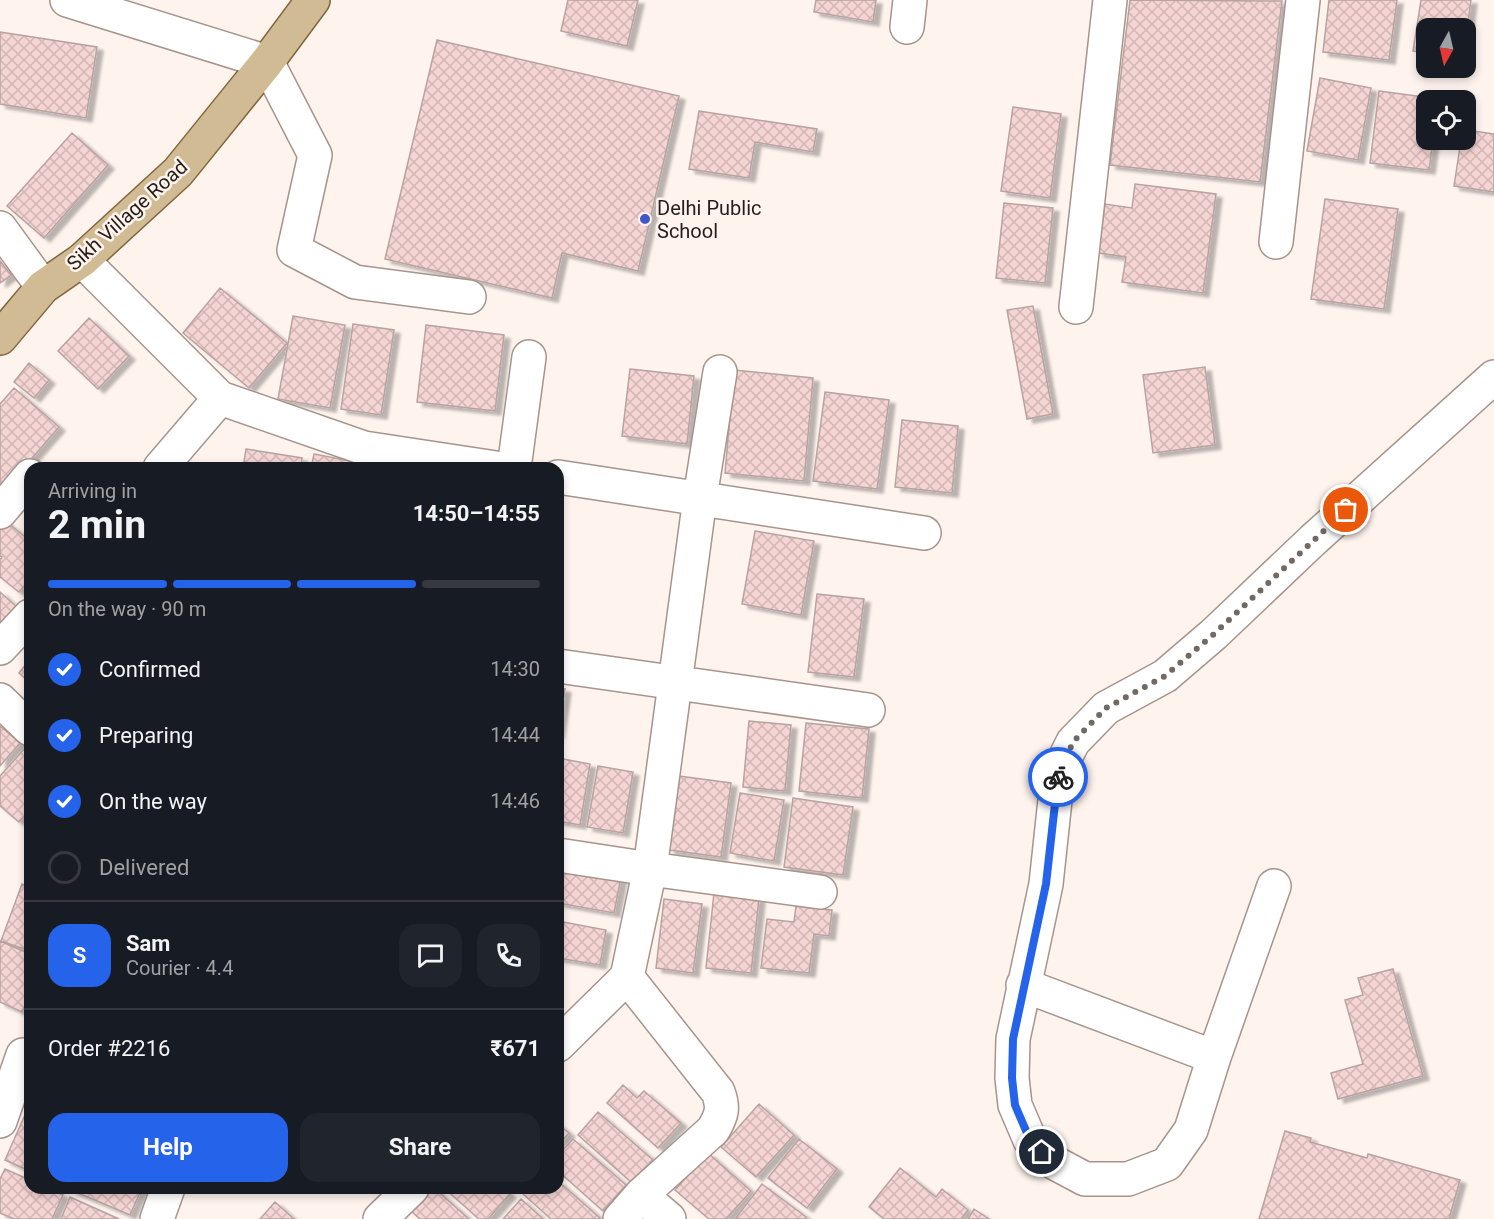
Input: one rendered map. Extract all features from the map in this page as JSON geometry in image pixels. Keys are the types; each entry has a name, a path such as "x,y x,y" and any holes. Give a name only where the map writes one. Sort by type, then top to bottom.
{"main road":[{"name":"Sikh Village Road","path":"0,338 43,287 82,260 178,172 267,62 313,0"}],"street":[{"path":"67,0 110,6 267,62 315,155 294,250 355,282 469,297"},
{"path":"1076,307 1110,0"},
{"path":"1276,242 1303,0"},
{"path":"0,228 43,287"},
{"path":"82,260 220,398 364,448 456,462"},
{"path":"515,462 529,357"},
{"path":"564,1039 629,969 650,869 700,498 720,372"},
{"path":"1274,886 1191,1130 1167,1164 1128,1179 1085,1179 1055,1163 1030,1140 1015,1105 1012,1078 1013,1039 1046,884 1058,772 1073,742 1106,708 1165,676 1214,634 1313,540 1494,377"},
{"path":"165,462 220,398"},
{"path":"564,478 924,533"},
{"path":"0,512 24,484"},
{"path":"0,648 24,622"},
{"path":"564,667 868,710"},
{"path":"0,700 24,723"},
{"path":"564,856 820,892"},
{"path":"629,969 718,1092 723,1105 713,1130 630,1207"},
{"path":"1023,985 1214,1057"},
{"path":"0,1121 18,1053"},
{"path":"157,1219 166,1194"},
{"path":"380,1219 406,1194"},
{"path":"630,1207 669,1219"}],"building":[{"path":"568,0 638,0 627,46 561,31"},
{"path":"816,0 876,0 873,22 814,12"},
{"path":"1130,0 1282,1 1260,182 1110,165"},
{"path":"1329,0 1397,0 1389,60 1323,52"},
{"path":"1421,0 1471,0 1469,18 1418,18"},
{"path":"0,32 97,47 86,118 0,104"},
{"path":"1416,32 1416,51 1413,51"},
{"path":"437,40 679,96 638,271 562,253 552,298 385,259"},
{"path":"1320,78 1371,88 1358,160 1307,151"},
{"path":"1379,91 1416,96 1416,150 1432,150 1429,170 1370,163"},
{"path":"1013,107 1061,114 1050,198 1001,191"},
{"path":"699,111 817,129 813,152 755,142 749,178 689,169"},
{"path":"1476,131 1494,134 1494,192 1454,186 1459,150 1476,150"},
{"path":"72,133 108,165 44,238 7,206"},
{"path":"1135,184 1216,194 1203,293 1122,282 1126,257 1098,253 1105,204 1132,208"},
{"path":"1325,199 1398,209 1384,309 1311,299"},
{"path":"1004,203 1053,208 1045,283 996,278"},
{"path":"0,261 11,275 0,283"},
{"path":"220,288 287,343 249,388 183,333"},
{"path":"1033,306 1053,414 1027,419 1007,310"},
{"path":"293,316 345,325 330,408 278,399"},
{"path":"89,318 129,356 98,389 58,351"},
{"path":"353,324 394,330 381,415 341,409"},
{"path":"426,325 504,335 495,411 417,402"},
{"path":"29,363 49,380 34,398 14,382"},
{"path":"1205,367 1215,445 1153,453 1143,375"},
{"path":"630,369 694,376 687,444 622,436"},
{"path":"734,370 813,378 804,481 725,473"},
{"path":"14,388 59,427 29,462 24,462 24,467 0,495 0,404"},
{"path":"825,392 889,400 877,489 813,481"},
{"path":"902,420 958,426 952,493 895,487"},
{"path":"246,449 302,458 302,462 244,462"},
{"path":"314,454 351,461 351,462 312,462"},
{"path":"3,519 24,536 24,586 19,592 0,577 2,557 0,556 0,523"},
{"path":"755,531 814,541 801,615 742,604"},
{"path":"0,592 18,608 0,629"},
{"path":"817,594 864,599 854,677 808,672"},
{"path":"24,667 24,678 19,673"},
{"path":"749,721 791,725 785,791 743,787"},
{"path":"806,723 869,729 862,798 799,791"},
{"path":"0,726 20,743 0,766"},
{"path":"24,749 24,817 19,822 0,806 0,776"},
{"path":"564,759 590,764 580,825 564,822"},
{"path":"598,766 633,772 623,833 587,827"},
{"path":"679,776 731,783 721,857 669,850"},
{"path":"740,793 784,800 774,861 730,853"},
{"path":"793,798 853,807 843,875 784,867"},
{"path":"564,868 621,877 614,913 564,904"},
{"path":"22,884 24,885 24,949 1,941"},
{"path":"714,893 759,898 751,973 706,968"},
{"path":"664,899 702,904 693,973 656,968"},
{"path":"796,906 832,910 829,936 814,934 809,973 761,968 767,919 794,922"},
{"path":"564,922 606,930 600,965 564,959"},
{"path":"0,941 24,951 24,1007 22,1012 0,1002"},
{"path":"1393,969 1423,1076 1338,1099 1331,1073 1363,1064 1345,1000 1363,995 1358,978"},
{"path":"623,1085 637,1098 644,1091 681,1123 658,1148 607,1103"},
{"path":"759,1104 794,1135 756,1177 721,1147"},
{"path":"598,1112 653,1160 632,1183 578,1135"},
{"path":"24,1117 24,1168 5,1160"},
{"path":"564,1129 569,1133 564,1138"},
{"path":"1285,1131 1311,1138 1310,1142 1367,1158 1368,1154 1460,1180 1449,1219 1259,1219"},
{"path":"573,1139 626,1185 603,1211 564,1176 564,1149"},
{"path":"799,1139 837,1169 807,1208 768,1178"},
{"path":"708,1153 751,1191 726,1219 709,1219 675,1190"},
{"path":"900,1168 936,1197 942,1189 968,1210 961,1219 884,1219 869,1207"},
{"path":"5,1169 24,1177 24,1194 63,1195 52,1219 14,1219 0,1213 0,1179"},
{"path":"762,1184 806,1217 805,1219 735,1219"},
{"path":"564,1186 600,1218 599,1219 551,1219 523,1194 564,1194"},
{"path":"80,1194 139,1194 130,1215"},
{"path":"426,1194 441,1194 469,1219 420,1219 411,1211"},
{"path":"451,1194 510,1194 488,1219 479,1219"},
{"path":"70,1197 119,1219 61,1219"},
{"path":"521,1199 543,1219 503,1219"},
{"path":"275,1202 294,1219 260,1219"},
{"path":"974,1209 989,1219 968,1219"}],"way so far":[{"path":"1058,777 1058,772 1073,742 1106,708 1165,676 1214,634 1346,510"}],"place":[{"name":"Delhi Public School","path":"645,219"}],"route":[{"path":"1042,1152 1030,1140 1015,1105 1012,1078 1013,1039 1046,884 1058,777"}]}
